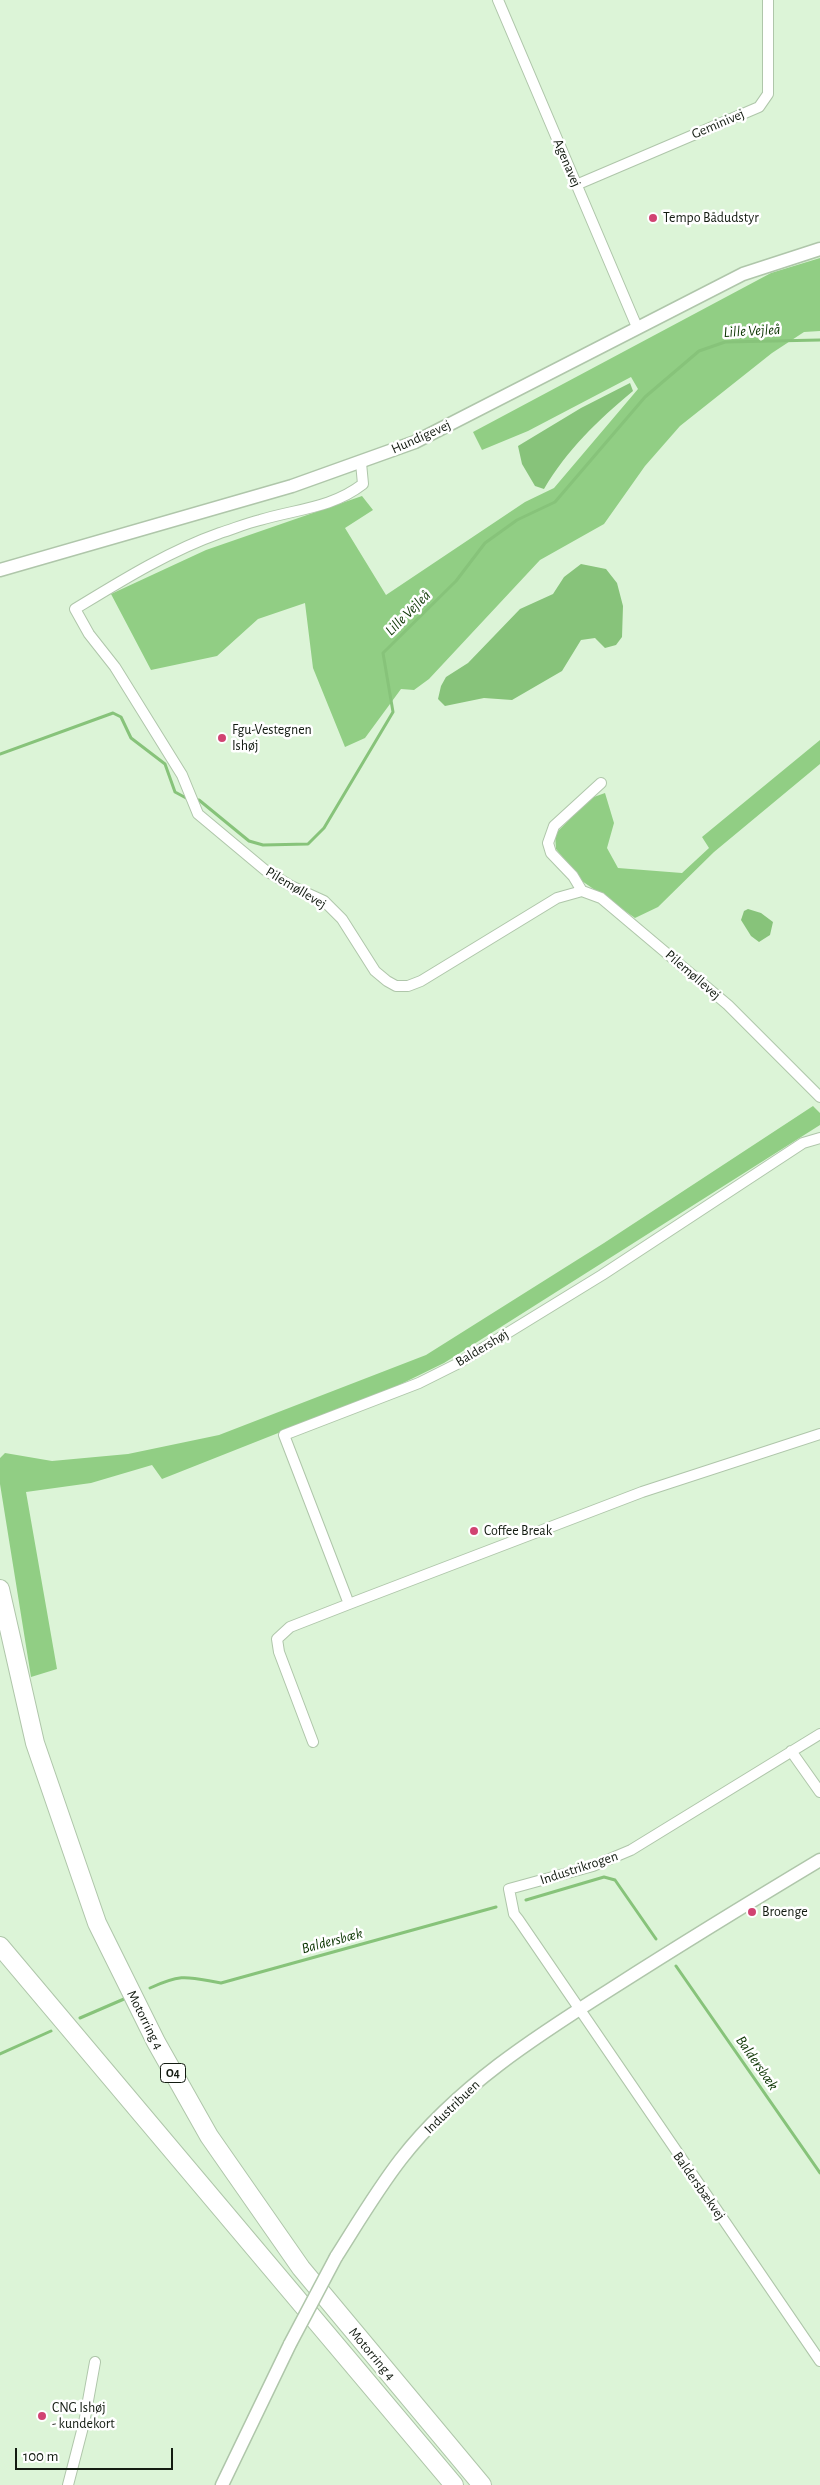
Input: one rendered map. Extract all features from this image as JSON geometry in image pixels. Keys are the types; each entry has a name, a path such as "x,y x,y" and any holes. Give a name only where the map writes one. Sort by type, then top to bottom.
{"highway":[{"name":"Motorring 4","path":"0,1589 35,1743 98,1923 156,2042 209,2136 302,2268 482,2485"},
{"name":"Motorring 4","path":"0,1946 454,2485"}],"street":[{"name":"Agenavej","path":"498,0 637,327"},
{"name":"Geminivej","path":"576,185 758,107 768,94 768,0"},
{"name":"Hundigevej","path":"0,570 292,486 415,442 526,387 637,327 743,274 820,249"},
{"name":"Pilemøllevej","path":"361,462 363,484 347,497 260,520 217,534 133,573 75,609 89,634 115,667 189,789 198,814 264,870 324,902 342,919 375,971 396,986 408,986 421,981 557,898 582,891 601,898 728,1005 820,1098"},
{"path":"582,891 573,876 551,853 548,843 554,826 601,782"},
{"name":"Baldershøj","path":"348,1604 284,1435 419,1383 457,1364 609,1270 803,1144 820,1138"},
{"path":"313,1742 279,1652 277,1640 290,1627 642,1492 820,1434"},
{"name":"Industrikrogen","path":"578,2010 514,1914 509,1889 593,1866 631,1850 820,1734"},
{"path":"791,1751 820,1792"},
{"name":"Industribuen","path":"222,2485 290,2344 336,2257 369,2204 402,2158 433,2124 495,2067 578,2010 820,1860"},
{"name":"Baldersbækvej","path":"578,2010 820,2361"},
{"path":"68,2485 84,2424 95,2362"}],"shaded area":[{"path":"820,258 820,331 804,332 772,353 680,426 645,466 604,524 540,560 429,679 414,690 401,689 365,738 345,747 313,668 305,603 258,619 217,656 151,670 111,594 206,550 362,496 373,510 345,528 386,595 525,502 554,488 638,389 631,377 528,431 482,450 473,432 771,273"},
{"path":"630,383 633,391 573,448 544,489 535,486 522,464 518,446 581,408"},
{"path":"581,564 606,569 617,583 623,606 622,637 616,645 605,648 595,638 581,640 562,671 512,700 484,698 445,706 438,699 441,686 446,677 468,663 520,609 553,594 564,577"},
{"path":"820,740 820,764 714,852 658,907 635,918 582,881 556,849 555,834 591,798 605,793 614,823 607,848 618,868 682,873 709,848 702,837"},
{"path":"748,909 761,913 773,922 770,935 759,942 751,936 741,920 744,911"},
{"path":"813,1106 820,1113 820,1125 444,1363 397,1386 162,1479 152,1465 91,1483 26,1492 57,1669 31,1677 0,1484 0,1458 5,1453 52,1461 128,1454 219,1435 426,1355 604,1243"}],"waterway":[{"name":"Lille Vejleå","path":"194,800 199,800 249,841 263,845 308,844 324,828 393,712 383,653 456,581 485,543 517,520 555,502 645,397 699,351 725,342 820,340"},
{"name":"Lille Vejleå","path":"0,754 113,713 121,717 131,738 165,764 175,792 188,799"},
{"name":"Baldersbæk","path":"526,1900 604,1877 615,1880 656,1939"},
{"name":"Baldersbæk","path":"150,1988 178,1978 200,1979 221,1983 496,1907"},
{"name":"Baldersbæk","path":"676,1966 820,2173"},
{"name":"Baldersbæk","path":"80,2018 124,1999"},
{"name":"Baldersbæk","path":"0,2054 51,2031"}],"place":[{"name":"Tempo Bådudstyr","path":"653,218"},
{"name":"Fgu-Vestegnen Ishøj","path":"222,738"},
{"name":"Coffee Break","path":"474,1531"},
{"name":"Broenge","path":"752,1912"},
{"name":"CNG Ishøj - kundekort","path":"42,2416"}]}
